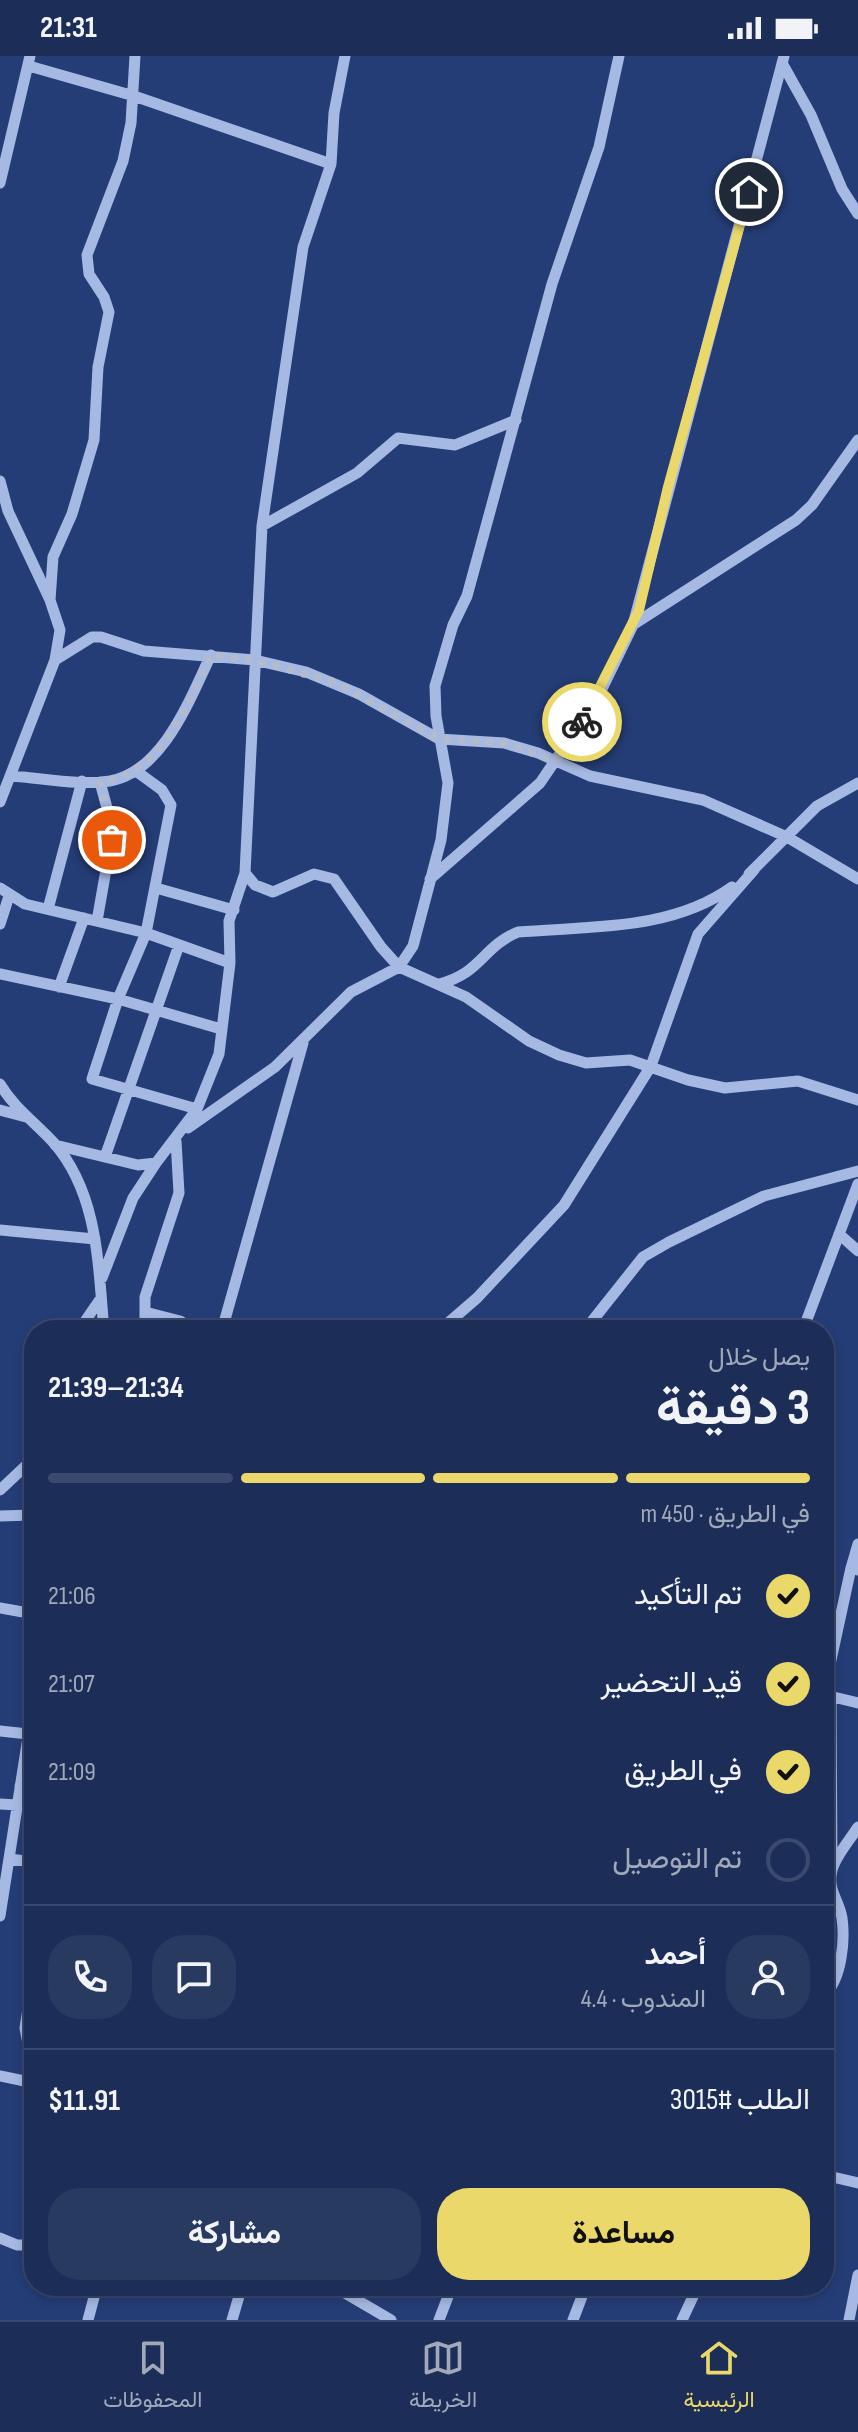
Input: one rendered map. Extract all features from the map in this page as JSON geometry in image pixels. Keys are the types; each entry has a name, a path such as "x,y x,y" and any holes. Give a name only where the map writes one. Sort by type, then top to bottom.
{"street":[{"path":"50,600 53,557 72,514 94,440 98,367 109,324 104,297 86,266 87,255 123,161 134,96 135,56"},
{"path":"102,1278 133,1198 197,1109 219,1054 230,963 229,921 245,873 255,660 262,592 259,558 262,526 303,247 331,164 334,113 345,56"},
{"path":"184,1130 275,1067 351,992 399,967 413,946 441,840 448,783 439,739 435,686 453,625 467,596 552,284 599,147 619,56"},
{"path":"783,60 811,115 842,189 858,214"},
{"path":"430,880 540,783 597,699 633,625 783,60"},
{"path":"0,183 30,61 331,164"},
{"path":"262,526 357,473 398,438 455,445 516,420"},
{"path":"633,625 796,520 819,496 858,440"},
{"path":"0,481 24,550 50,600 60,630 55,660 0,802"},
{"path":"55,660 92,637 144,651 255,660 334,682 439,739 504,743 590,776 703,800 787,837 858,879"},
{"path":"11,776 100,782 136,771 169,736 211,655"},
{"path":"136,771 162,790 171,805 146,933 118,999 92,1079 197,1109"},
{"path":"48,909 82,781"},
{"path":"97,921 113,830 100,782"},
{"path":"452,1320 477,1298 564,1205 651,1066 698,934 754,870 817,806 858,783"},
{"path":"439,984 462,978 503,938 518,932 664,919 715,899 754,870"},
{"path":"245,873 255,885 273,892 314,874 334,879 381,947 399,967 466,997 529,1041 559,1055 586,1063 630,1060 688,1080 725,1088 798,1081 858,1100"},
{"path":"156,888 234,910"},
{"path":"0,924 4,892 25,904 146,933 230,963"},
{"path":"59,987 84,918"},
{"path":"105,1157 179,945"},
{"path":"0,974 118,999 221,1029"},
{"path":"225,1320 303,1042"},
{"path":"0,1084 26,1117 55,1145 84,1198 102,1278 103,1320"},
{"path":"0,1110 26,1117"},
{"path":"145,1320 153,1266 179,1193 176,1141"},
{"path":"55,1145 138,1165 156,1163"},
{"path":"593,1320 643,1257 669,1242 764,1196 858,1171"},
{"path":"807,1320 858,1184"},
{"path":"0,1230 95,1239"},
{"path":"839,1234 858,1251"},
{"path":"86,1320 101,1297"},
{"path":"145,1312 176,1320"},
{"path":"0,1490 24,1467"},
{"path":"0,1516 24,1515"},
{"path":"834,1658 858,1544"},
{"path":"0,1608 24,1612"},
{"path":"834,1696 858,1703"},
{"path":"0,1731 24,1734"},
{"path":"0,1916 3,1875 9,1859 24,1760"},
{"path":"20,1786 24,1787"},
{"path":"0,1804 17,1805"},
{"path":"834,1864 858,1827"},
{"path":"9,1859 24,1861"},
{"path":"834,1902 842,1915 842,1928 834,1982"},
{"path":"0,2076 24,2081"},
{"path":"834,2177 858,2183"},
{"path":"0,2238 24,2245"},
{"path":"849,2320 858,2275"},
{"path":"88,2320 94,2296"},
{"path":"232,2320 239,2296"},
{"path":"351,2296 391,2320"},
{"path":"439,2320 448,2296"},
{"path":"573,2320 582,2296"},
{"path":"682,2320 693,2296"}],"way so far":[{"path":"112,840 113,830 100,782 136,771 169,736 211,655 255,660 334,682 439,739 504,743 556,761 582,722"}],"route":[{"path":"582,722 597,699 639,610 668,487 749,192"}]}
